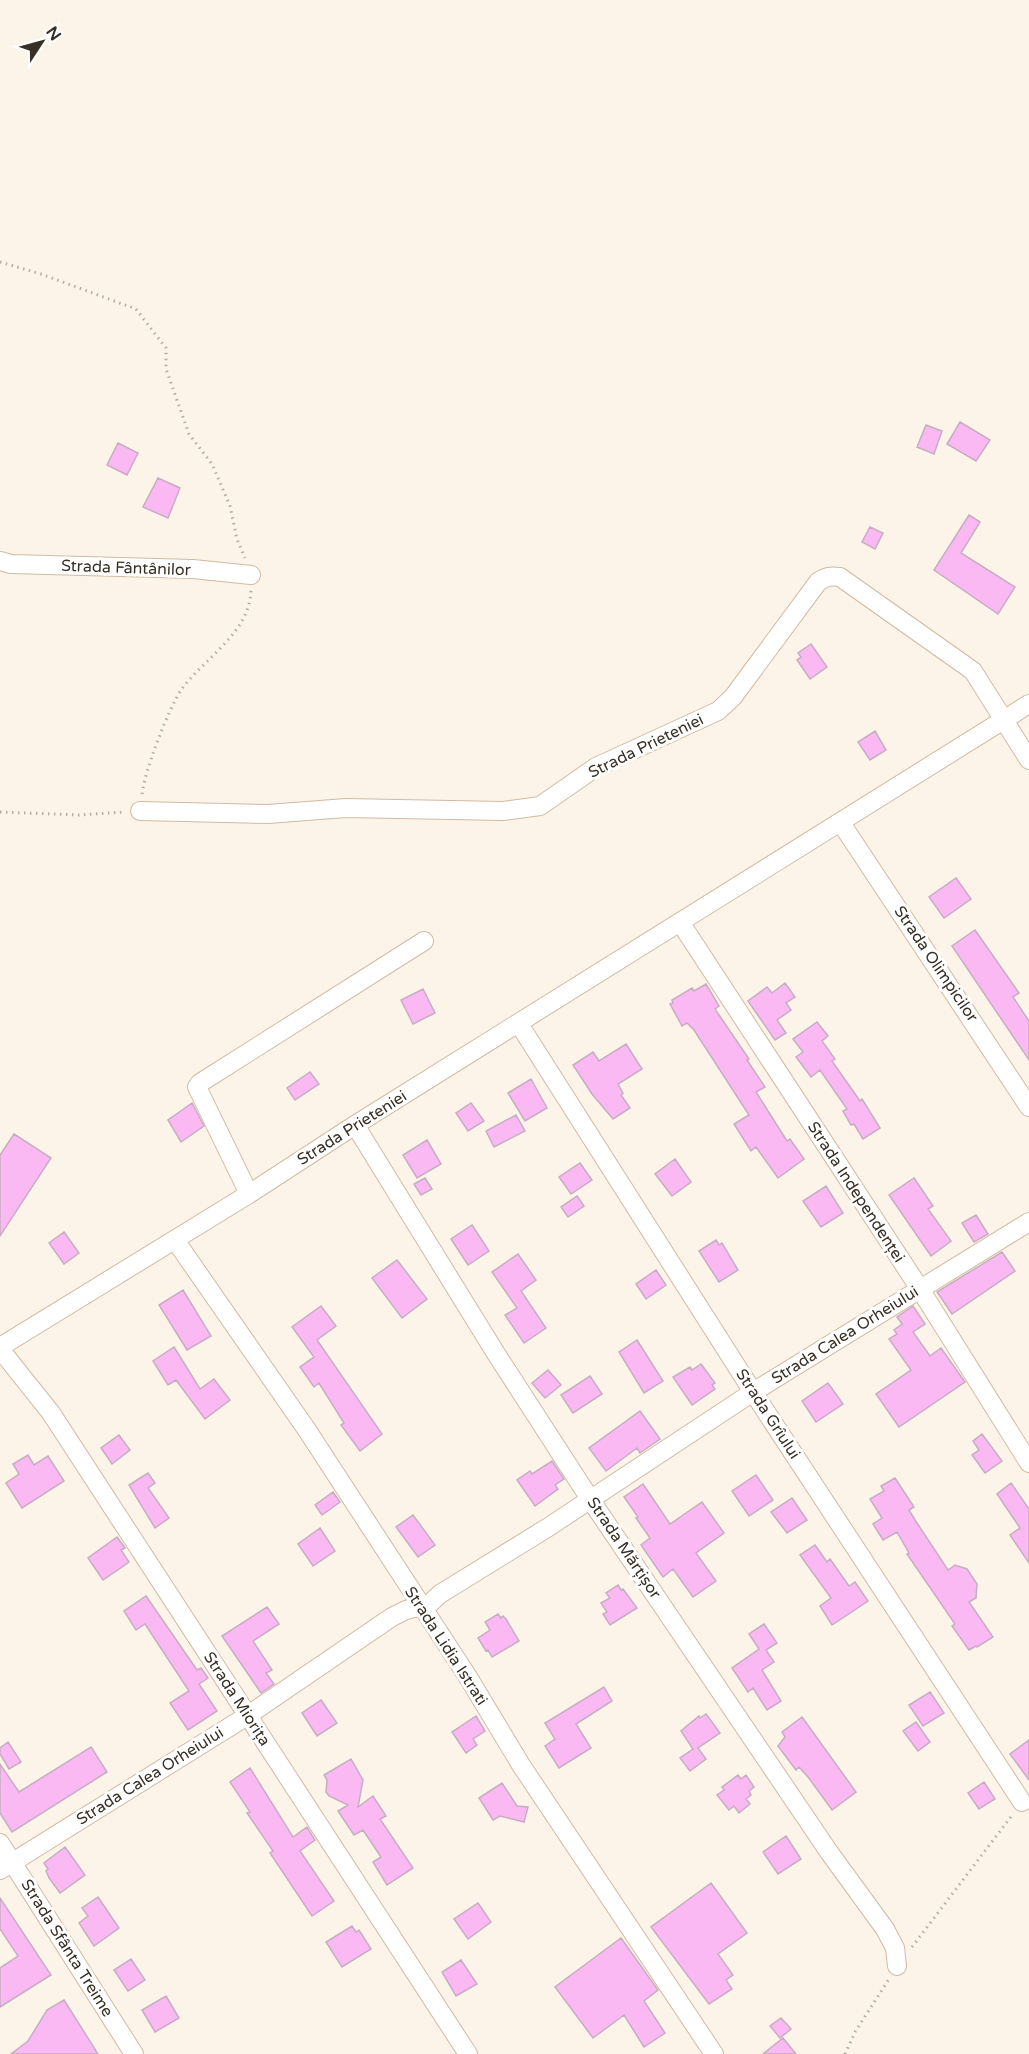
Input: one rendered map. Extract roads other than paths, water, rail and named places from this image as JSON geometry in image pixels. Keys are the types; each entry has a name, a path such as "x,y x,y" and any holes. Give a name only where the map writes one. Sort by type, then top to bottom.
{"street":[{"name":"Strada Fântânilor","path":"0,561 11,564 55,566 193,569 251,575"},
{"name":"Strada Prieteniei","path":"140,811 268,814 346,808 503,811 540,806 596,768 718,711 733,697 818,582 824,577 831,576 840,577 973,671 1003,719"},
{"name":"Strada Prieteniei","path":"0,1348 1029,704"},
{"path":"1003,719 1029,760"},
{"name":"Strada Olimpicilor","path":"841,823 1029,1107"},
{"name":"Strada Independenței","path":"680,922 920,1289 1029,1463"},
{"path":"249,1194 197,1087 424,941"},
{"name":"Strada Grîului","path":"519,1024 753,1392 1022,1802"},
{"name":"Strada Mărțișor","path":"355,1125 489,1342 590,1499 822,1842 885,1929 895,1948 897,1966"},
{"name":"Strada Calea Orheiului","path":"6,1866 248,1716 392,1617 406,1610 422,1608 440,1594 547,1528 753,1392 1029,1222"},
{"name":"Strada Lidia Istrati","path":"174,1240 307,1430 468,1677 521,1765 714,2054"},
{"name":"Strada Miorița","path":"0,1348 51,1413 468,2054"},
{"name":"Strada Sfânta Treime","path":"0,1843 6,1866 134,2054"}]}
